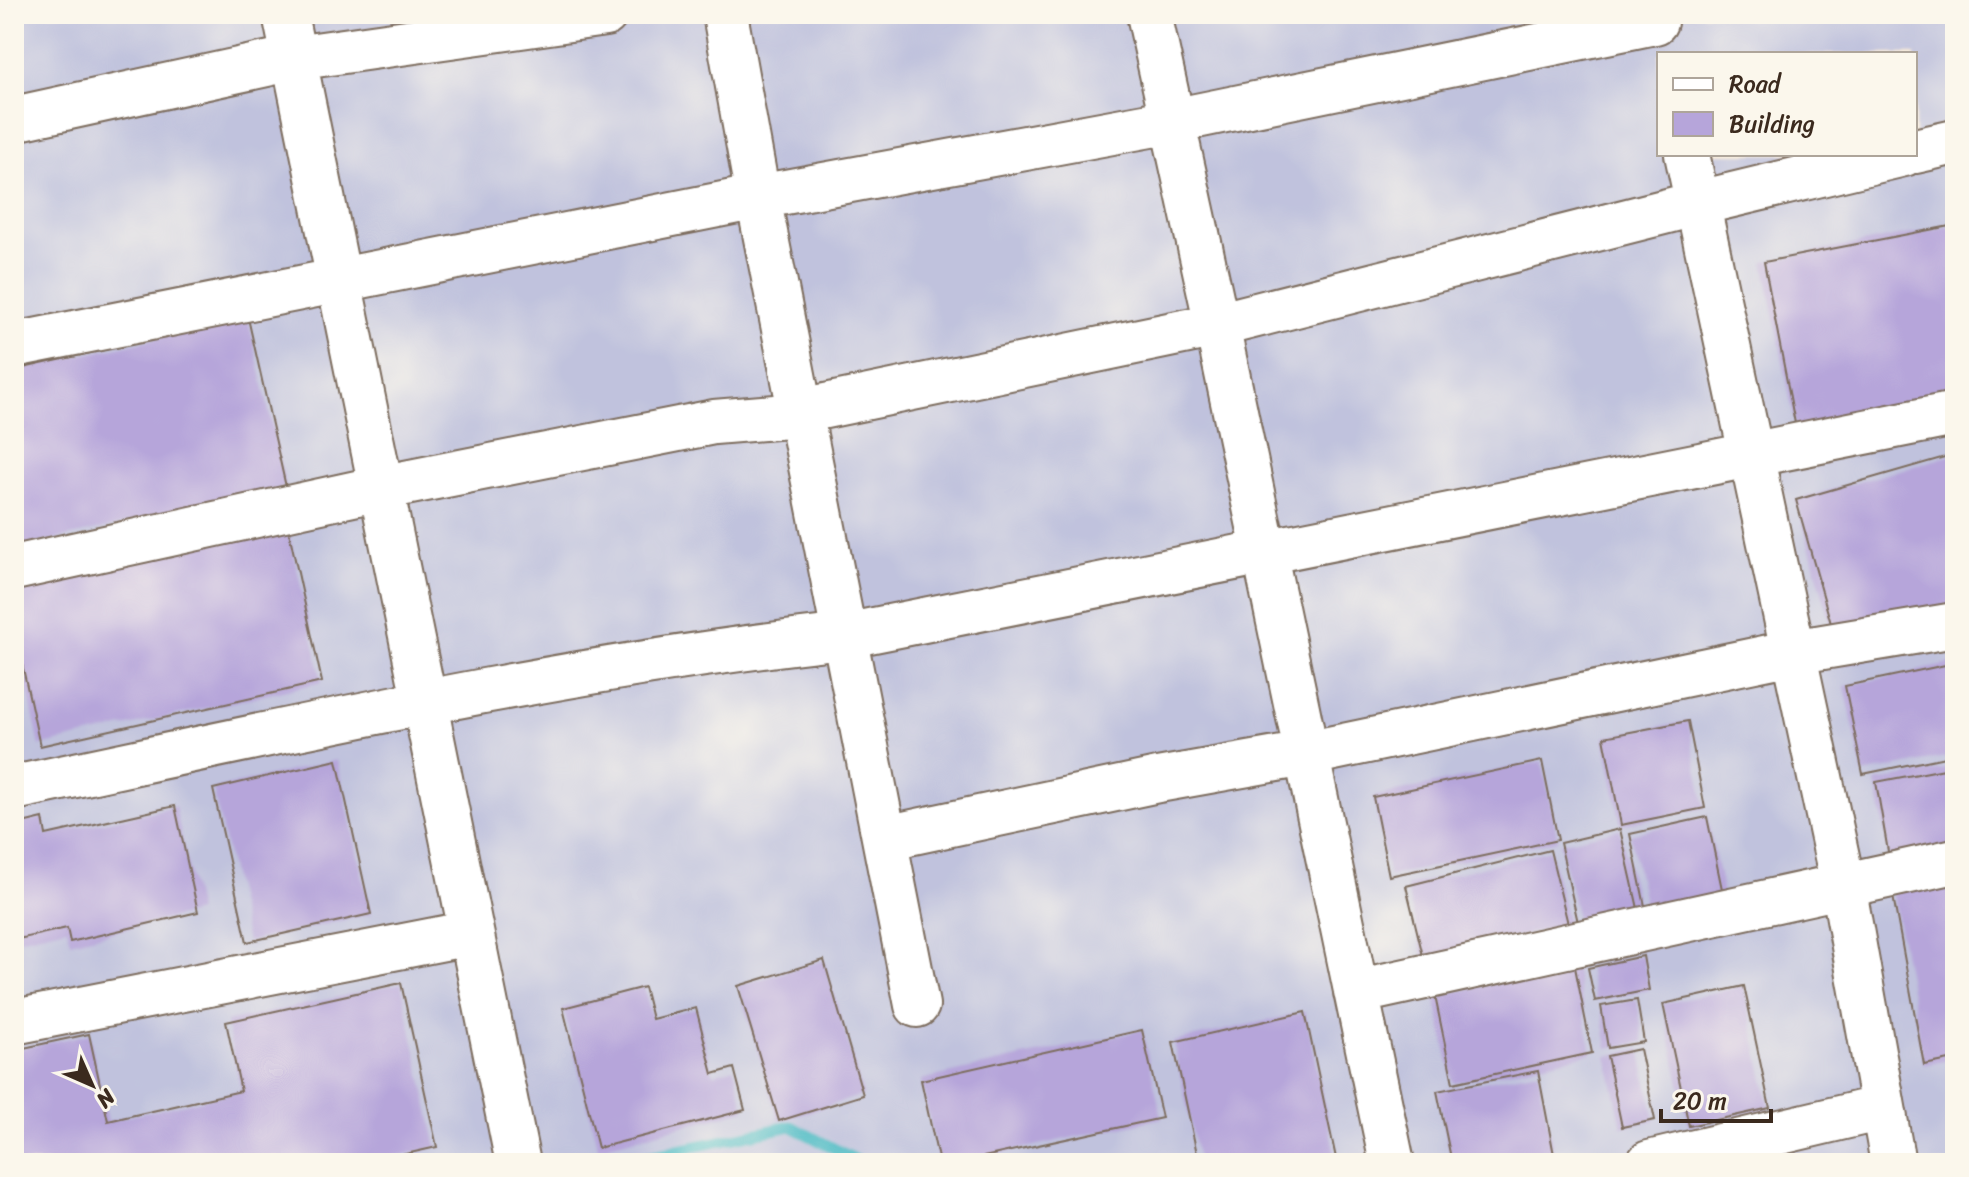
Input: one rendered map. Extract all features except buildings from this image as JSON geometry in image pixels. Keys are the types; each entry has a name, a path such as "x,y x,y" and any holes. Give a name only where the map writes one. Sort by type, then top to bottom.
{"street":[{"path":"285,14 518,1163"},
{"path":"14,119 294,58 605,14"},
{"path":"725,14 800,415 917,1005"},
{"path":"1149,14 1392,1163"},
{"path":"14,345 758,197 1657,30"},
{"path":"1917,151 1955,142"},
{"path":"1687,156 1843,885 1893,1163"},
{"path":"14,568 380,488 714,422 800,415 806,410 1217,325 1896,156"},
{"path":"14,788 424,701 748,647 844,636 1955,414"},
{"path":"885,838 1793,652 1955,625"},
{"path":"1356,992 1955,861"},
{"path":"14,1022 470,933"},
{"path":"1649,1163 1882,1108"}],"shaded area":[{"path":"14,14 1955,14 1955,1163 14,1163"}],"waterway":[{"path":"617,1163 791,1126 862,1163"}]}
